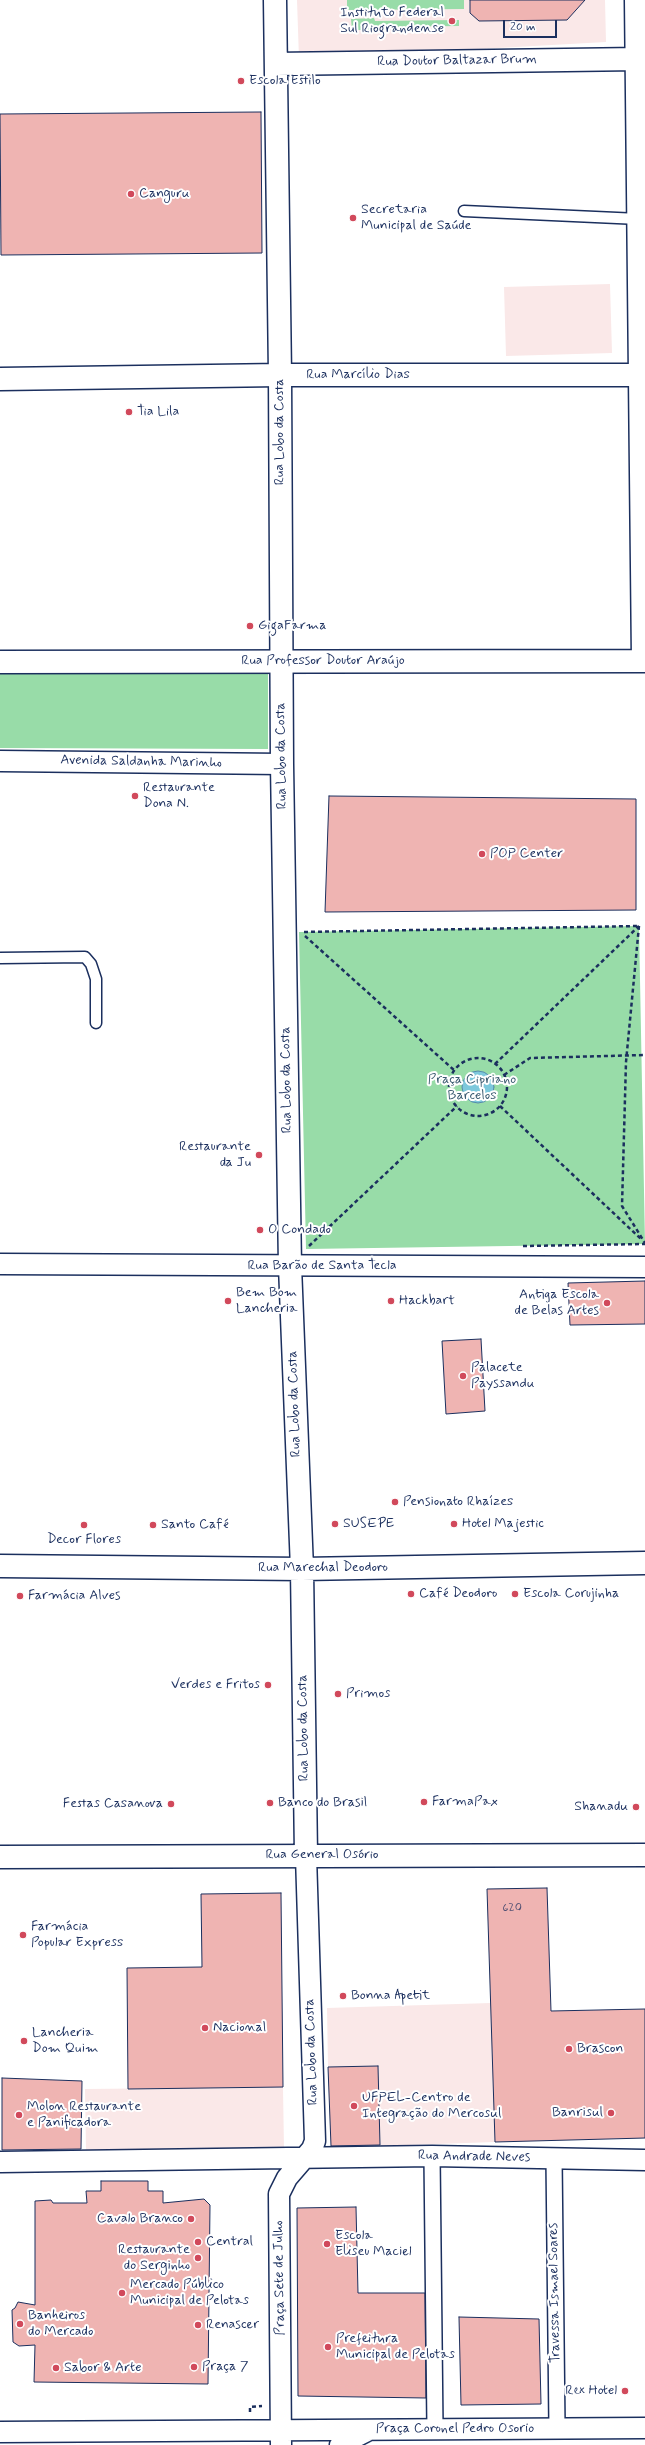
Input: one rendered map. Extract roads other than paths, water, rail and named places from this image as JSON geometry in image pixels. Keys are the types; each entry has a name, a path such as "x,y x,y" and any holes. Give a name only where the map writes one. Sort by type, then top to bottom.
{"street":[{"name":"Rua Lobo da Costa","path":"275,0 280,375 282,764 290,1266 302,1569 306,1856 315,2141 312,2149 304,2157"},
{"path":"636,0 641,60 639,219 642,375 644,661"},
{"name":"Rua Doutor Baltazar Brum","path":"276,64 641,60"},
{"name":"Rua Marcílio Dias","path":"0,379 280,375 642,375"},
{"name":"Rua Professor Doutor Araújo","path":"0,662 644,661"},
{"name":"Avenida Saldanha Marinho","path":"0,761 282,764"},
{"name":"Rua Barão de Santa Tecla","path":"0,1264 645,1267"},
{"name":"Rua Marechal Deodoro","path":"0,1566 302,1569 645,1563"},
{"name":"Rua General Osório","path":"0,1857 645,1855"},
{"path":"432,2156 435,2429"},
{"name":"Rua Andrade Neves","path":"304,2157 432,2156 645,2160"},
{"path":"0,2162 304,2157"},
{"name":"Praça Sete de Julho","path":"281,2437 279,2194 287,2178 304,2157"},
{"name":"Travessa Ismael Soares","path":"554,2158 557,2428"},
{"name":"Praça Coronel Pedro Osorio","path":"281,2437 370,2429 645,2428"},
{"path":"340,2445 370,2429"},
{"path":"0,2432 281,2437"}],"lane":[{"path":"464,211 639,219"},
{"path":"0,958 85,958 91,964 96,979 96,1024"}],"water":[{"path":"475,1071 481,1071 491,1078 494,1087 493,1093 487,1100 481,1103 475,1103 465,1096 462,1090 462,1084 469,1074"}],"place":[{"name":"Instituto Federal Sul Riograndense","path":"452,21"},
{"name":"Escola Estilo","path":"241,81"},
{"name":"Canguru","path":"131,194"},
{"name":"Secretaria Municipal de Saúde","path":"353,218"},
{"name":"Tia Lila","path":"129,412"},
{"name":"GigaFarma","path":"250,626"},
{"name":"Restaurante Dona N.","path":"135,796"},
{"name":"POP Center","path":"482,854"},
{"name":"Restaurante da Ju","path":"259,1155"},
{"name":"O Condado","path":"260,1230"},
{"name":"Bem Bom Lancheria","path":"228,1301"},
{"name":"Hackbart","path":"391,1301"},
{"name":"Antiga Escola de Belas Artes","path":"607,1303"},
{"name":"Palacete Payssandu","path":"463,1376"},
{"name":"Pensionato Rhaízes","path":"395,1502"},
{"name":"SUSEPE","path":"335,1524"},
{"name":"Hotel Majestic","path":"454,1524"},
{"name":"Decor Flores","path":"84,1525"},
{"name":"Santo Café","path":"153,1525"},
{"name":"Café Deodoro","path":"411,1594"},
{"name":"Escola Corujinha","path":"515,1594"},
{"name":"Farmácia Alves","path":"20,1596"},
{"name":"Verdes e Fritos","path":"268,1685"},
{"name":"Primos","path":"338,1694"},
{"name":"FarmaPax","path":"424,1802"},
{"name":"Banco do Brasil","path":"270,1803"},
{"name":"Festas Casanova","path":"171,1804"},
{"name":"Shanadu","path":"636,1807"},
{"name":"Farmácia Popular Express","path":"23,1935"},
{"name":"Bonna Apetit","path":"343,1996"},
{"name":"Nacional","path":"205,2028"},
{"name":"Lancheria Dom Quim","path":"24,2041"},
{"name":"Brascon","path":"569,2049"},
{"name":"UFPEL-Centro de Integração do Mercosul","path":"354,2106"},
{"name":"Banrisul","path":"611,2113"},
{"name":"Molon Restaurante e Panificadora","path":"19,2115"},
{"name":"Cavalo Branco","path":"191,2219"},
{"name":"Central","path":"198,2242"},
{"name":"Escola Eliseu Maciel","path":"327,2244"},
{"name":"Restaurante do Serginho","path":"198,2258"},
{"name":"Mercado Público Municipal de Pelotas","path":"122,2293"},
{"name":"Banheiros do Mercado","path":"20,2324"},
{"name":"Renascer","path":"198,2325"},
{"name":"Prefeitura Municipal de Pelotas","path":"328,2347"},
{"name":"Praça 7","path":"194,2367"},
{"name":"Sabor & Arte","path":"56,2368"},
{"name":"Rex Hotel","path":"625,2391"}],"park label":[{"name":"Praça Cipriano Barcelos","path":"472,1088"}]}
